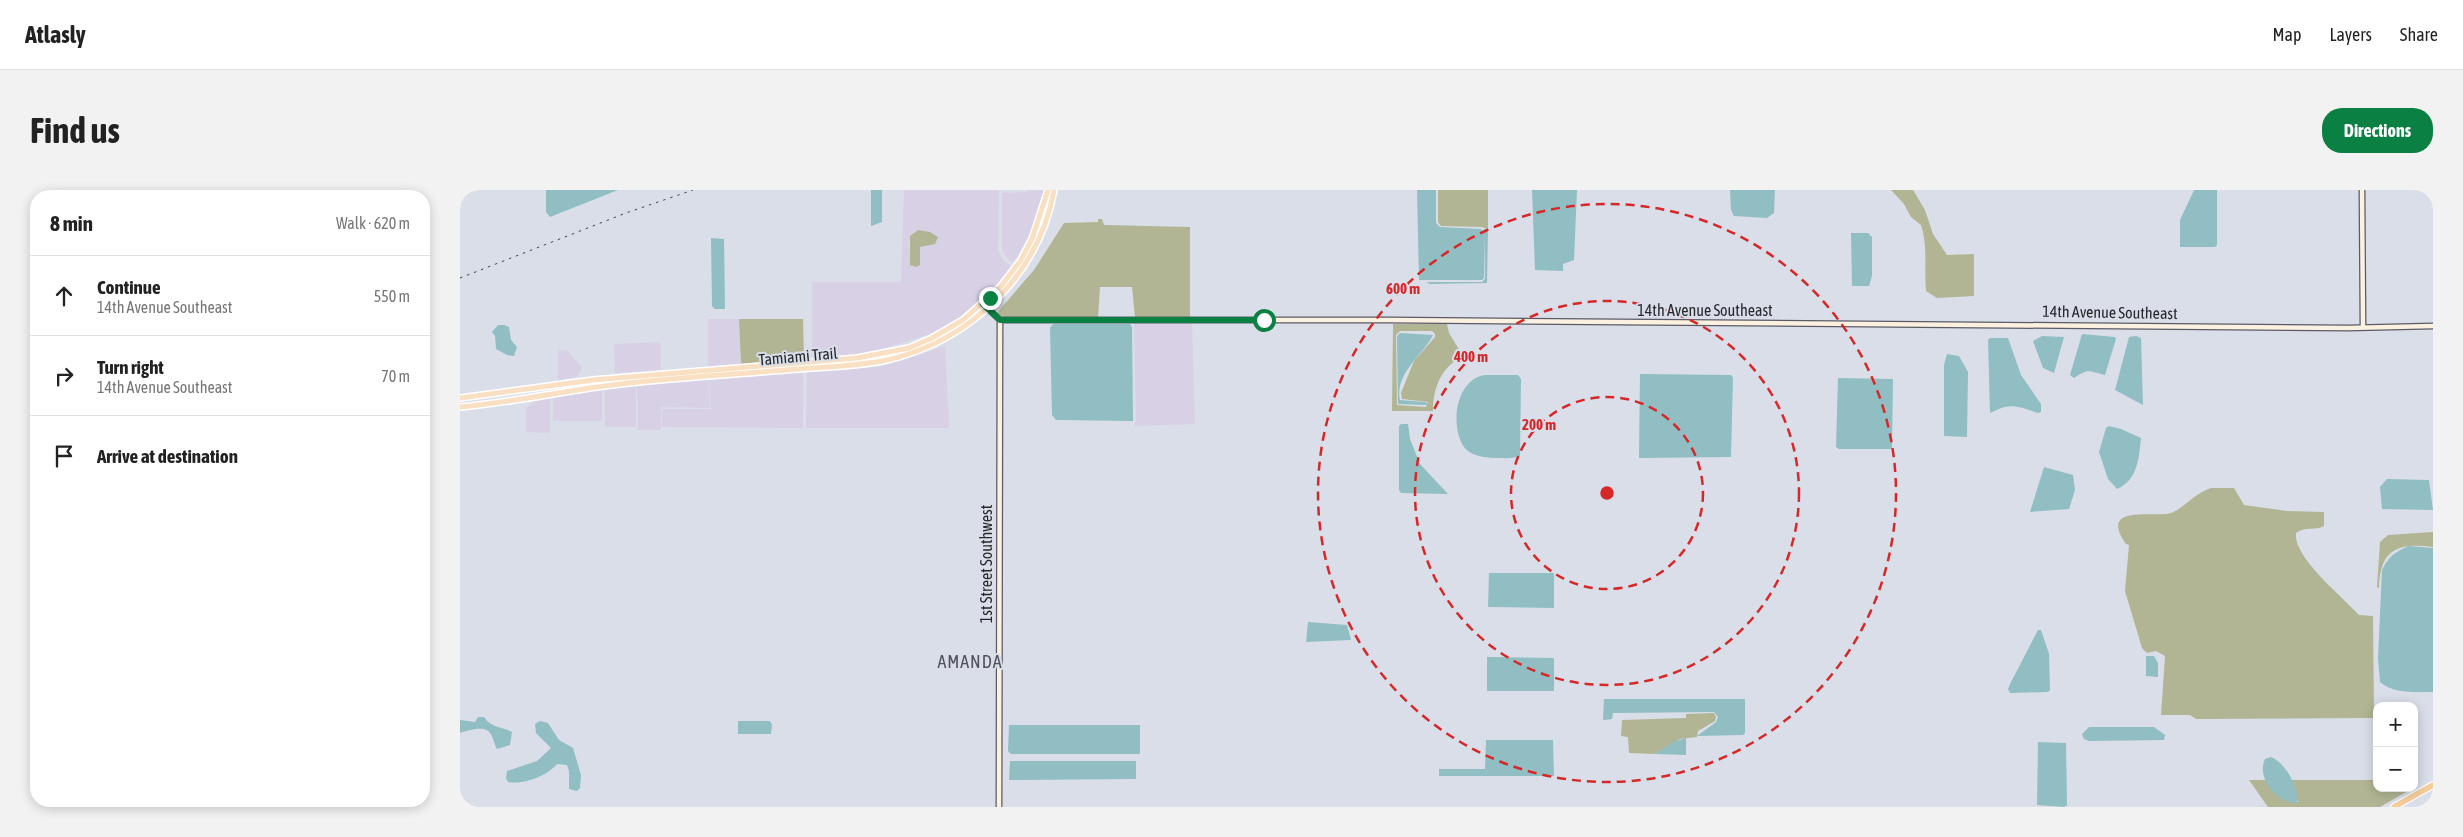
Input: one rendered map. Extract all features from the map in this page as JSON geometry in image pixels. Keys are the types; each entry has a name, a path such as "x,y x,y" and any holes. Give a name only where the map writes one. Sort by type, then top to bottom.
{"highway":[{"path":"2394,807 2433,785"}],"main road":[{"name":"Tamiami Trail","path":"460,398 584,380 886,354 909,348 937,336 985,307 1021,260 1036,228 1048,190"},
{"name":"Tamiami Trail","path":"460,407 501,403 602,385 886,360 919,350 946,338 985,307 1015,279 1030,256 1042,230 1054,190"}],"street":[{"path":"2362,190 2363,327"},
{"path":"985,307 1000,320"},
{"name":"14th Avenue Southeast","path":"1000,320 1389,320 2433,326"},
{"name":"1st Street Southwest","path":"999,807 1000,320"}],"shaded area":[{"path":"904,190 999,190 998,251 1003,260 1011,266 991,292 952,323 927,335 867,354 812,358 812,282 901,282","holes":["918,230 935,244 920,247 910,265 909,241 914,232"]},
{"path":"1027,190 1045,190 1036,223 1013,263 1002,250 1002,193 1027,192"},
{"path":"708,319 739,319 741,364 708,367"},
{"path":"1134,322 1192,322 1195,424 1134,426 1136,419"},
{"path":"660,342 661,370 615,373 614,344"},
{"path":"945,346 949,428 806,428 807,372 879,367"},
{"path":"567,350 581,367 581,371 576,377 558,380 558,351"},
{"path":"803,372 803,428 662,427 662,409 711,409 709,380"},
{"path":"708,378 710,408 661,407 661,430 638,430 637,384"},
{"path":"636,385 636,427 605,427 605,389"},
{"path":"602,389 602,421 553,421 553,397"},
{"path":"550,398 550,433 526,432 526,409 536,400"}],"green space":[{"path":"1438,190 1488,190 1488,229 1481,227 1441,226 1438,222"},
{"path":"1891,190 1913,190 1925,210 1933,234 1947,255 1974,254 1974,296 1937,298 1926,291 1925,249 1921,225 1911,217 1904,204"},
{"path":"1098,219 1102,219 1104,225 1190,227 1190,317 1135,317 1132,287 1100,287 1098,318 1004,317 996,314 1034,270 1064,223 1098,222"},
{"path":"918,230 930,232 938,237 935,244 920,247 920,265 916,267 910,265 910,236"},
{"path":"739,319 803,319 804,359 741,364"},
{"path":"1393,324 1447,324 1449,333 1463,356 1449,366 1440,379 1433,402 1433,411 1392,411","holes":["1400,331 1432,331 1435,337 1414,361 1401,393 1402,399 1428,402 1426,407 1397,405 1396,335"]},
{"path":"2211,488 2234,488 2244,505 2287,511 2324,512 2324,526 2299,531 2296,533 2297,542 2318,574 2359,615 2373,616 2373,718 2196,719 2190,715 2161,715 2165,656 2156,651 2147,653 2142,648 2125,591 2129,545 2126,544 2119,531 2119,523 2124,517 2132,515 2171,513"},
{"path":"2433,532 2433,547 2410,546 2394,551 2388,556 2383,564 2379,588 2377,587 2380,542 2388,535"},
{"path":"1714,713 1715,721 1698,731 1697,737 1680,739 1655,754 1629,753 1628,737 1621,736 1622,720 1686,718 1686,714"},
{"path":"2249,780 2267,780 2275,793 2293,802 2298,802 2292,780 2373,780 2373,792 2406,792 2380,807 2268,807"}],"water":[{"path":"546,190 618,190 550,217 546,212"},
{"path":"871,190 882,190 882,222 871,226"},
{"path":"1417,190 1436,190 1436,223 1440,227 1481,229 1484,232 1484,278 1482,280 1419,280"},
{"path":"1532,190 1577,190 1574,260 1563,264 1563,271 1535,270"},
{"path":"1730,190 1775,190 1774,213 1767,218 1734,216 1731,210"},
{"path":"2194,190 2217,190 2217,245 2215,247 2180,247 2180,220"},
{"path":"1484,229 1488,229 1487,283 1430,284 1426,282 1482,282 1485,279"},
{"path":"1851,233 1868,233 1872,237 1872,276 1869,286 1852,286"},
{"path":"711,238 724,239 725,309 715,309 712,306"},
{"path":"1053,324 1130,324 1132,327 1133,421 1056,420 1052,415 1050,328"},
{"path":"498,325 509,327 511,340 517,347 514,356 507,355 496,349 495,336 492,332"},
{"path":"1400,333 1433,335 1405,373 1399,391 1400,400 1428,403 1426,405 1398,404 1397,336"},
{"path":"2082,334 2115,337 2105,375 2089,371 2074,378 2070,375"},
{"path":"2042,336 2064,337 2054,373 2043,368 2033,341"},
{"path":"2136,336 2141,338 2143,405 2115,390 2129,337"},
{"path":"1990,338 2008,338 2021,375 2041,404 2041,412 2038,413 2009,406 1990,413 1988,340"},
{"path":"1947,354 1959,356 1968,372 1967,437 1944,436 1944,365"},
{"path":"1640,374 1731,375 1733,378 1731,457 1639,458"},
{"path":"1484,375 1518,375 1521,379 1520,456 1515,458 1488,458 1479,456 1470,453 1464,447 1460,438 1457,428 1457,417 1461,395 1474,379"},
{"path":"1838,378 1893,379 1892,449 1839,449 1836,447"},
{"path":"1401,424 1408,424 1410,439 1420,464 1448,494 1401,493 1399,490 1399,426"},
{"path":"2109,426 2141,438 2138,460 2133,474 2124,485 2117,489 2108,479 2099,452 2106,428"},
{"path":"2044,467 2073,475 2075,490 2069,509 2030,512"},
{"path":"2387,479 2429,480 2433,510 2382,509 2380,487"},
{"path":"2409,546 2433,548 2433,692 2412,692 2392,689 2380,682 2378,658 2382,570 2393,555"},
{"path":"1489,573 1554,573 1554,608 1488,607"},
{"path":"1308,622 1347,625 1351,640 1306,642"},
{"path":"2038,630 2041,630 2049,654 2050,690 2048,692 2010,693 2008,689 2011,682"},
{"path":"2146,656 2154,656 2158,663 2158,677 2146,676"},
{"path":"1487,657 1554,658 1554,691 1487,691"},
{"path":"1604,699 1745,699 1745,733 1743,735 1697,736 1716,722 1718,717 1714,712 1613,713 1612,719 1603,720"},
{"path":"478,717 484,717 490,724 512,732 510,745 497,749 491,734 482,729 460,733 460,720 475,722"},
{"path":"540,721 548,723 559,740 573,748 581,775 580,788 577,791 569,789 567,765 557,764 541,776 527,781 508,782 506,778 507,771 537,761 551,748 536,733 535,724"},
{"path":"738,721 770,721 772,725 771,734 738,734"},
{"path":"1009,725 1140,725 1140,753 1011,754 1008,751"},
{"path":"2089,727 2154,727 2165,735 2164,740 2089,741 2084,739 2082,734"},
{"path":"1686,738 1686,755 1655,754 1673,742"},
{"path":"1486,740 1553,740 1554,776 1439,776 1439,769 1485,769"},
{"path":"2038,742 2066,743 2067,805 2064,807 2037,805"},
{"path":"2271,757 2281,764 2294,784 2297,803 2282,799 2270,788 2266,781 2263,774 2263,766 2265,759"},
{"path":"1010,761 1136,761 1136,779 1009,780"}],"railway":[{"path":"460,278 626,213 693,190"}],"district":[{"name":"AMANDA","path":"970,661"}],"route":[{"path":"990,298 983,304 1000,320 1264,320"}]}
